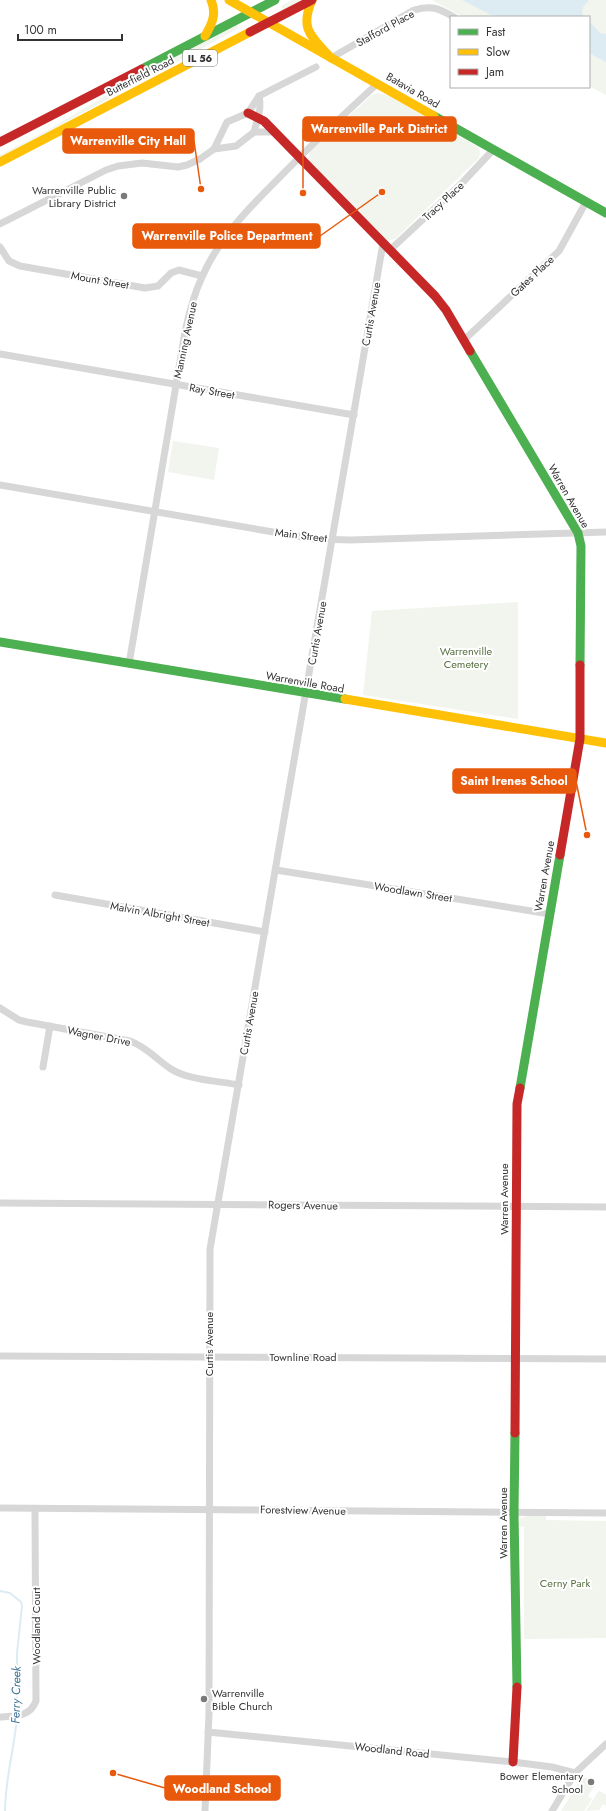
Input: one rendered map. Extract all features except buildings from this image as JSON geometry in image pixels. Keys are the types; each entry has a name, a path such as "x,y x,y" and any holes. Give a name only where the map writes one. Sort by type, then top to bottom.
{"main road":[{"path":"205,36 212,25 215,14 215,7 212,0"},
{"name":"Batavia Road","path":"229,0 606,213"},
{"name":"Butterfield Road","path":"0,142 275,0"},
{"path":"312,0 305,17 306,29 331,58"},
{"name":"Butterfield Road","path":"0,162 312,0"},
{"name":"Warren Avenue","path":"248,113 264,121 300,156 435,296 446,310 578,533 581,546 580,739 517,1104 514,1513 517,1700 513,1762"},
{"name":"Warrenville Road","path":"0,642 606,743"}],"street":[{"name":"Stafford Place","path":"331,58 414,10 427,7 441,10 452,16"},
{"path":"214,149 221,131 227,122 248,113 259,96 316,67"},
{"name":"Manning Avenue","path":"129,664 188,317 202,276 232,227 300,156 377,84"},
{"path":"0,224 106,170 118,166 142,162 178,167 200,159 214,149 236,146 254,132 259,119 259,96"},
{"path":"221,131 224,142 232,146"},
{"path":"254,132 275,132"},
{"name":"Tracy Place","path":"387,247 463,182 493,150"},
{"name":"Gates Place","path":"464,340 559,251 586,202"},
{"name":"Mount Street","path":"0,247 9,261 20,266 145,288 158,286 171,273 179,270 202,276"},
{"name":"Curtis Avenue","path":"205,1811 208,1732 210,1510 210,1249 332,539 387,247"},
{"name":"Ray Street","path":"0,354 354,416"},
{"name":"Main Street","path":"0,485 314,538 332,539 606,532"},
{"name":"Woodlawn Street","path":"276,870 550,914"},
{"name":"Malvin Albright Street","path":"55,895 265,932"},
{"name":"Wagner Drive","path":"0,1008 19,1020 130,1041 143,1046 167,1066 181,1074 239,1085"},
{"path":"43,1067 50,1026"},
{"name":"Rogers Avenue","path":"0,1203 606,1207"},
{"name":"Townline Road","path":"0,1356 606,1359"},
{"name":"Forestview Avenue","path":"0,1508 606,1513"},
{"name":"Woodland Court","path":"0,1717 22,1715 33,1708 36,1694 35,1509"},
{"name":"Woodland Road","path":"208,1732 513,1762 552,1767 575,1773"},
{"path":"552,1811 575,1773 606,1744"}],"green space":[{"path":"292,0 301,0 283,10 281,6"},
{"path":"432,0 606,0 606,95 590,87 590,16 461,16"},
{"path":"236,25 239,28 0,157 0,155 48,130 152,68"},
{"path":"378,93 389,96 478,147 480,152 479,158 395,239 386,241 309,161 308,157 311,150 372,95"},
{"path":"173,441 219,448 214,480 168,472"},
{"name":"Warrenville Cemetery","path":"518,602 518,719 363,695 372,611"},
{"name":"Cerny Park","path":"526,1516 546,1516 546,1520 606,1521 606,1638 524,1639 524,1527 519,1526 520,1519"},
{"path":"583,1778 589,1779 594,1787 588,1796 592,1799 584,1811 561,1811 580,1781"},
{"path":"600,1791 606,1795 606,1806 603,1804 599,1810 586,1811 598,1792"}],"shaded area":[{"path":"462,0 589,0 583,7 582,14 585,16 491,15"},
{"path":"590,22 600,33 606,34 606,62 590,54"}],"waterway":[{"name":"Ferry Creek","path":"0,1591 10,1593 21,1602 22,1606 17,1653 17,1714"},
{"name":"Ferry Creek","path":"5,1811 6,1788 17,1718"}],"traffic: fast":[{"path":"142,69 275,0"},
{"path":"434,116 606,213"},
{"path":"470,351 578,533 581,546 580,665"},
{"path":"0,642 345,699"},
{"path":"520,1088 560,855"},
{"path":"515,1433 514,1513 517,1687"}],"traffic: slow":[{"path":"205,36 210,27 214,14 211,0"},
{"path":"229,0 434,116"},
{"path":"312,0 308,10 307,26 313,38 331,58"},
{"path":"0,162 250,32"},
{"path":"345,699 606,743"}],"traffic: jam":[{"path":"250,32 312,0"},
{"path":"0,142 142,69"},
{"path":"248,113 264,121 435,296 446,310 470,351"},
{"path":"560,855 580,739 580,665"},
{"path":"515,1433 517,1104 520,1088"},
{"path":"513,1762 517,1687"}],"place":[{"name":"Warrenville City Hall","path":"201,189"},
{"name":"Warrenville Police Department","path":"382,192"},
{"name":"Warrenville Park District","path":"303,193"},
{"name":"Warrenville Public Library District","path":"124,196"},
{"name":"Saint Irenes School","path":"587,835"},
{"name":"Warrenville Bible Church","path":"204,1699"},
{"name":"Woodland School","path":"113,1773"},
{"name":"Bower Elementary School","path":"591,1782"}]}
